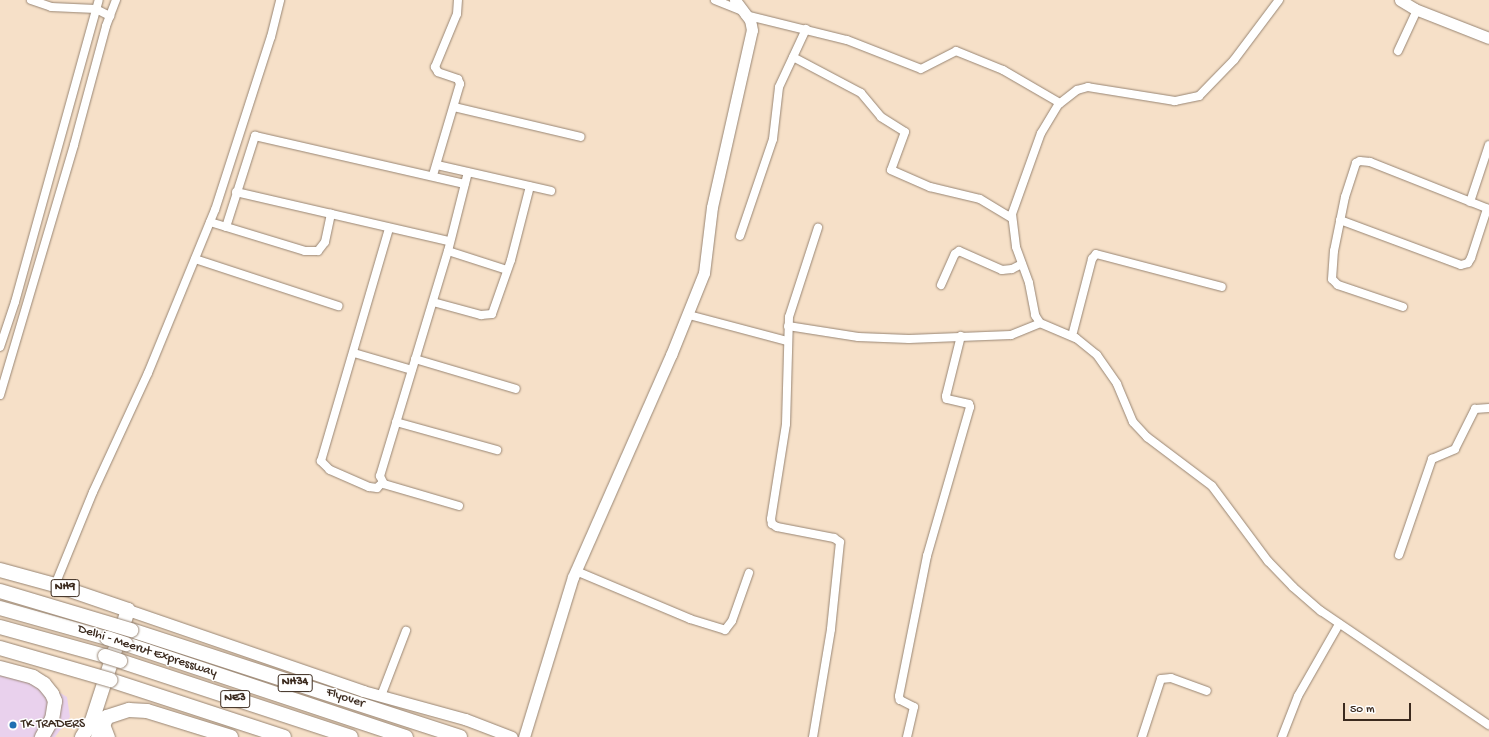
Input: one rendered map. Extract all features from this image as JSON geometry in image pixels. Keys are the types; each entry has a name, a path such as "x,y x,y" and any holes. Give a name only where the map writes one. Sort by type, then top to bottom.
{"highway":[{"name":"NH9","path":"0,570 55,585 128,610"},
{"name":"Flyover","path":"0,591 112,624 460,737"},
{"name":"Delhi - Meerut Expressway","path":"0,608 126,644 406,737"},
{"path":"82,737 92,721 128,610"},
{"name":"Delhi - Meerut Expressway","path":"0,627 105,656 350,737"},
{"path":"0,648 118,682 284,737"},
{"path":"0,668 33,677 44,684 52,694 55,701 52,719 42,737"},
{"path":"98,737 106,720 129,710 147,711 232,737"}],"street":[{"path":"31,0 51,7 96,9 110,16"},
{"path":"0,347 55,162 99,0"},
{"path":"0,395 110,16 116,0"},
{"path":"55,585 210,222 271,37 280,0"},
{"path":"433,175 454,107 460,81 456,77 438,72 435,67 455,20 458,0"},
{"path":"715,0 846,40 921,69 956,51 1003,70 1060,103"},
{"path":"1279,0 1234,60 1199,96 1175,101 1088,87 1077,90 1060,103 1041,133 1012,218 1016,247 1022,264 1035,315 1040,323 1072,336 1088,346 1104,364 1117,384 1125,408 1138,427 1212,486 1268,560 1293,587 1339,624 1489,724"},
{"path":"1400,0 1417,10 1489,38"},
{"path":"524,737 576,571 689,315 704,273 712,208 752,30 750,20 740,8"},
{"path":"1398,51 1417,10"},
{"path":"740,236 773,139 779,87 806,29"},
{"path":"793,57 861,93 881,117 905,132 891,170 935,189 980,199 1012,218"},
{"path":"454,107 581,137"},
{"path":"226,227 255,136 433,175 465,184"},
{"path":"1470,202 1489,145"},
{"path":"1340,220 1461,265 1468,263 1471,258 1488,209 1370,162 1360,161 1354,168 1340,220 1332,270 1335,283 1403,307"},
{"path":"437,165 551,191"},
{"path":"382,483 380,476 448,251 468,172"},
{"path":"432,302 487,316 495,308 530,186"},
{"path":"236,192 450,241"},
{"path":"210,222 305,251 318,251 326,242 331,214"},
{"path":"382,483 377,488 369,487 325,467 321,461 354,354 389,228"},
{"path":"813,737 831,629 840,545 834,538 777,527 772,524 786,424 788,326 795,294 818,228"},
{"path":"448,251 507,270"},
{"path":"941,285 955,254 959,251 1002,270 1012,270 1022,264"},
{"path":"1072,336 1092,259 1096,254 1222,287"},
{"path":"195,259 338,306"},
{"path":"689,315 787,341"},
{"path":"788,326 870,338 909,339 1011,335 1040,323"},
{"path":"907,737 914,708 900,700 899,696 927,556 970,407 969,404 947,400 946,396 961,336"},
{"path":"354,354 412,370"},
{"path":"415,360 516,389"},
{"path":"1399,555 1432,459 1454,450 1475,409 1489,408"},
{"path":"396,422 497,450"},
{"path":"382,483 460,506"},
{"path":"576,571 684,617 725,630 732,621 750,573"},
{"path":"128,610 381,696 465,719 512,737"},
{"path":"1282,737 1298,696 1339,624"},
{"path":"381,696 406,631"},
{"path":"1142,737 1161,679 1171,678 1208,691"},
{"path":"106,720 109,737"}],"shaded area":[{"path":"0,673 47,685 67,697 70,717 55,737 0,737"}],"place":[{"name":"TK TRADERS","path":"13,725"}]}
